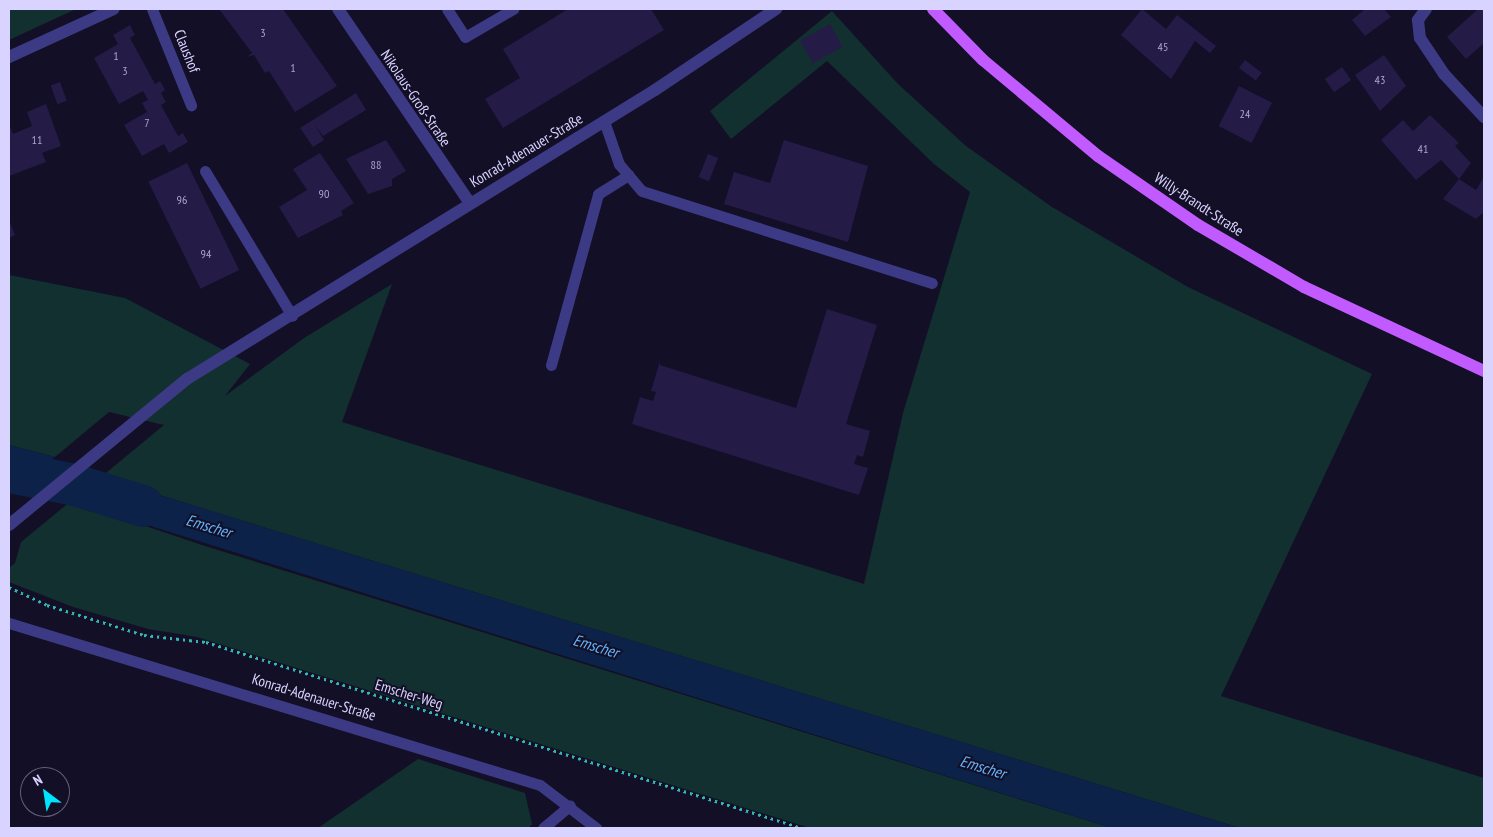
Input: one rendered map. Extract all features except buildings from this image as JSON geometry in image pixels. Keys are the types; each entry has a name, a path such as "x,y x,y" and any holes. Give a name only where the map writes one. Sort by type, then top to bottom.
{"main road":[{"name":"Willy-Brandt-Straße","path":"933,9 983,60 1098,156 1198,225 1304,287 1484,371"}],"street":[{"path":"9,57 114,9"},
{"name":"Nikolaus-Groß-Straße","path":"338,9 470,203"},
{"name":"Konrad-Adenauer-Straße","path":"9,525 137,418 187,379 292,316 470,203 744,34 776,9"},
{"path":"1426,9 1418,20 1420,38 1444,74 1484,117"}],"lane":[{"name":"Claushof","path":"152,9 192,105"},
{"path":"447,9 465,37 512,9"},
{"path":"604,121 619,164 642,191 932,283"},
{"path":"205,171 292,316"},
{"path":"551,365 598,194 628,175"},
{"name":"Konrad-Adenauer-Straße","path":"9,623 540,785 570,805 596,828"},
{"path":"543,828 570,805"}],"path":[{"name":"Emscher-Weg","path":"9,587 47,605 144,635 206,642 802,828"}],"green space":[{"path":"9,9 76,9 9,40"},
{"path":"832,11 898,84 966,146 1052,207 1188,287 1372,374 1221,696 1484,778 1484,828 1240,828 101,477 164,425 109,412 55,457 9,445 9,275 125,298 250,364 225,396 304,338 392,284 342,422 864,584 903,413 970,192 934,164 827,61 731,139 710,111"},
{"path":"71,501 205,546 1112,828 810,828 197,637 148,629 73,607 9,582 9,568 15,563 21,542"},
{"path":"418,759 525,793 532,824 529,828 318,828"}],"water":[{"path":"9,445 55,457 14,492 9,491"},
{"path":"101,477 1240,828 1112,828 71,501"}],"pier":[{"path":"57,456 15,494 11,494"},
{"path":"99,475 103,475 69,503 69,500"}],"waterway":[{"name":"Emscher","path":"9,472 75,485 143,506"}]}
